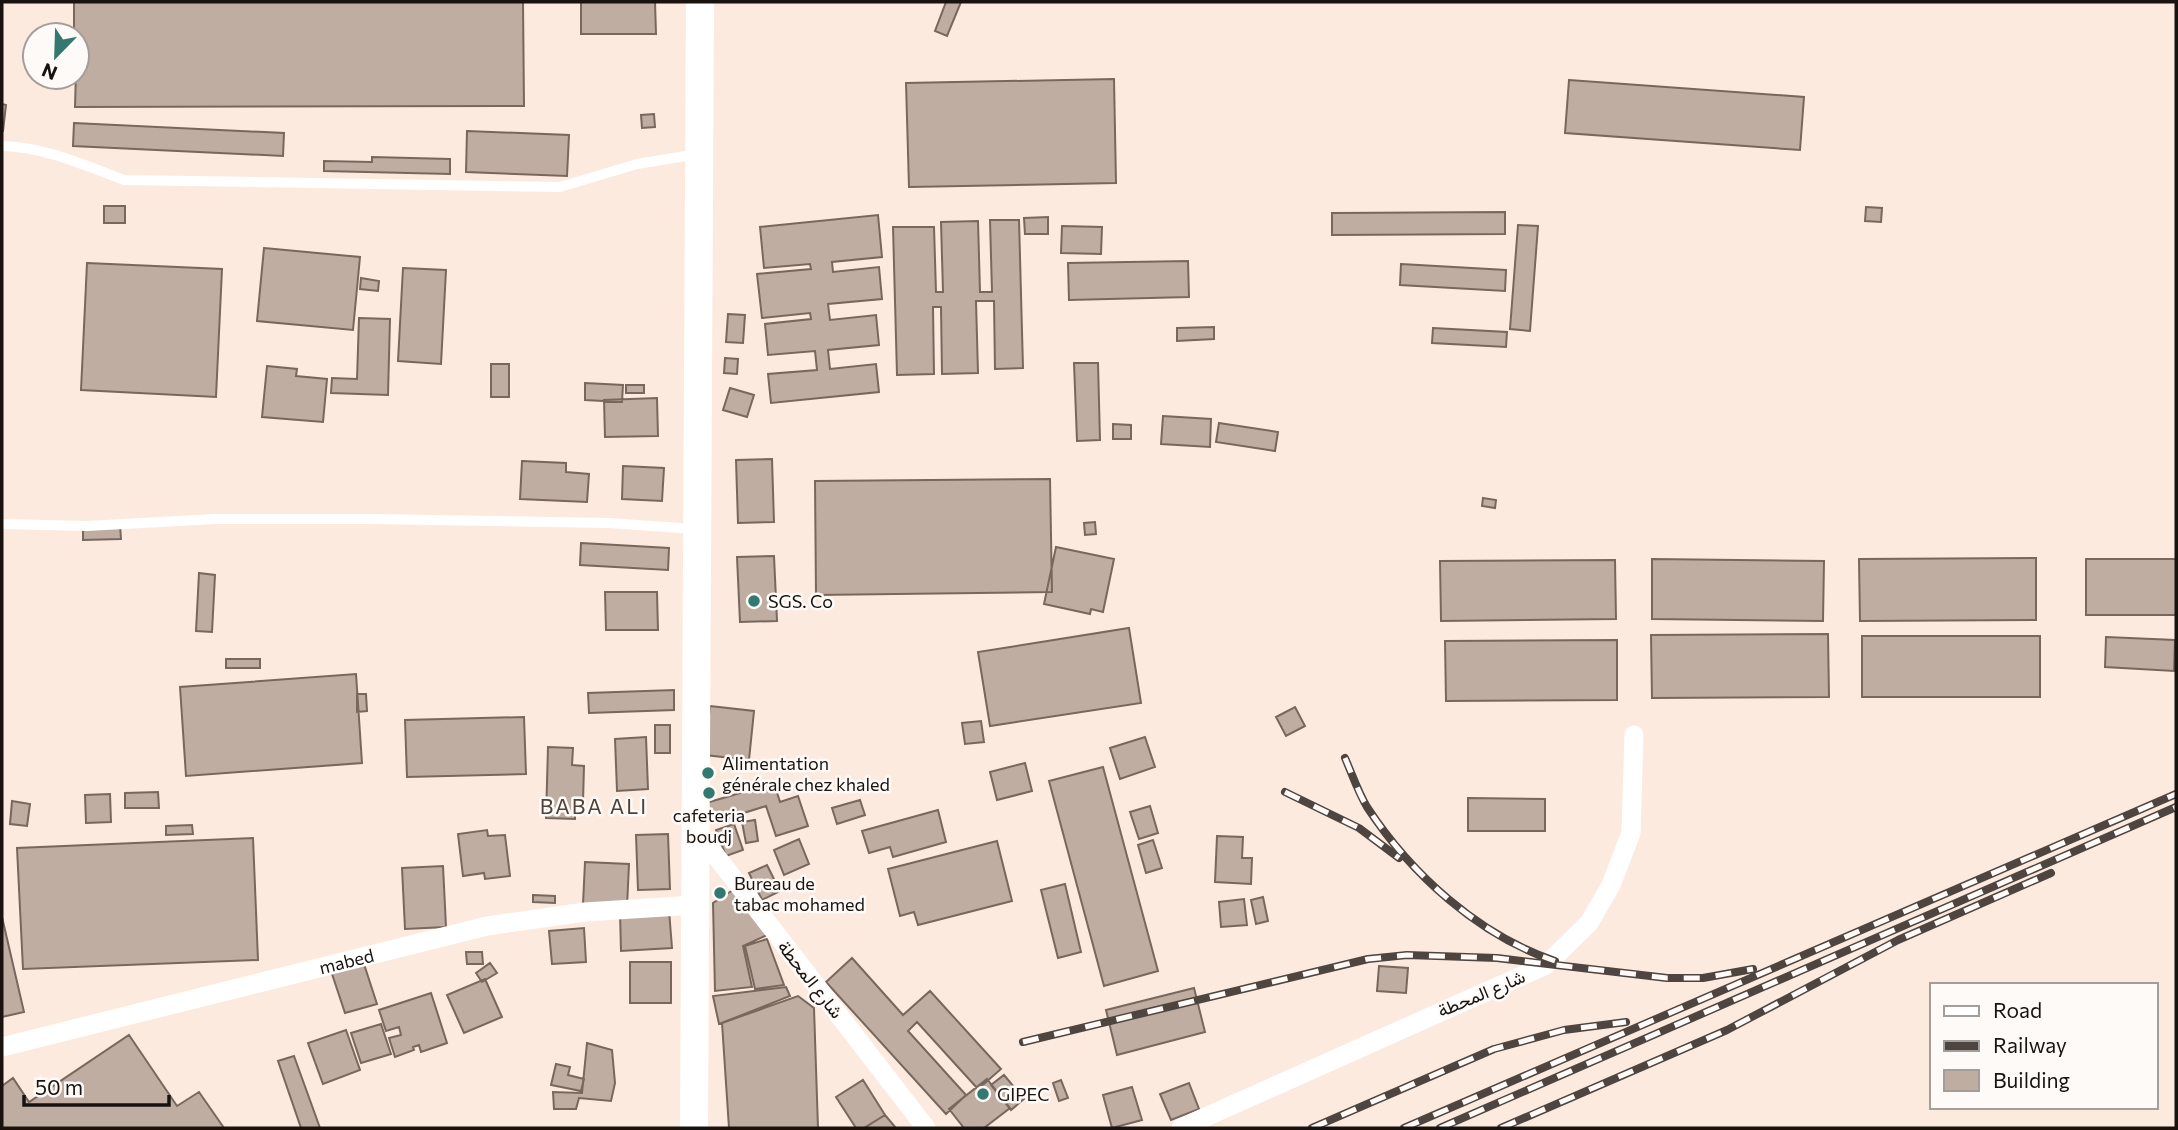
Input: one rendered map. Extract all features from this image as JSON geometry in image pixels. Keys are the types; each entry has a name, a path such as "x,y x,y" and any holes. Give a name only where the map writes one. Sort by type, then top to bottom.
{"main road":[{"path":"694,1128 700,2"}],"street":[{"name":"شارع المحطة","path":"1181,1128 1546,965 1589,923 1616,872 1631,833 1634,734"},
{"name":"شارع المحطة","path":"696,830 926,1128"},
{"name":"mabed","path":"2,1047 487,926 585,912 696,905"}],"lane":[{"path":"2,146 22,147 57,155 124,180 560,187 637,164 699,154"},
{"path":"2,524 87,526 215,519 370,519 609,523 698,529"}],"building":[{"path":"74,2 523,2 524,106 75,107 75,91 91,91 91,21 74,21"},
{"path":"581,2 655,2 656,34 581,34"},
{"path":"946,2 961,2 947,36 935,31"},
{"path":"1114,79 1116,183 909,187 906,83"},
{"path":"1569,80 1804,97 1800,150 1565,133"},
{"path":"2,104 6,105 3,131 2,131"},
{"path":"654,114 655,127 642,128 641,115"},
{"path":"74,123 284,133 283,156 73,146"},
{"path":"467,131 569,135 567,176 466,172"},
{"path":"372,157 450,159 450,174 324,171 324,161 372,162"},
{"path":"104,206 125,206 125,223 104,223"},
{"path":"1866,207 1882,208 1881,222 1865,221"},
{"path":"1505,212 1505,234 1332,235 1332,213"},
{"path":"878,215 882,257 832,262 833,272 879,267 882,299 828,304 830,320 876,315 879,345 828,350 830,369 876,364 879,392 771,403 768,374 817,370 815,351 768,355 765,324 811,319 810,313 762,318 757,274 811,269 810,264 764,268 760,227"},
{"path":"1048,217 1048,234 1025,234 1024,218"},
{"path":"990,220 1019,220 1023,368 995,369 994,301 976,301 978,373 942,374 941,307 933,307 934,374 897,375 893,227 934,227 936,292 943,292 941,222 978,221 980,292 992,292"},
{"path":"1518,225 1538,226 1530,331 1510,329"},
{"path":"1062,226 1102,227 1101,254 1061,253"},
{"path":"264,248 360,257 353,330 257,321"},
{"path":"1188,261 1189,297 1069,300 1068,263"},
{"path":"87,263 222,269 216,397 81,390"},
{"path":"1401,264 1506,270 1505,291 1400,285"},
{"path":"403,268 446,270 441,364 398,361"},
{"path":"361,278 379,281 378,291 360,289"},
{"path":"728,314 745,315 743,343 726,342"},
{"path":"359,318 390,319 388,395 331,393 332,378 357,379"},
{"path":"1214,327 1214,339 1177,341 1177,328"},
{"path":"1433,328 1507,332 1506,347 1432,343"},
{"path":"725,358 738,359 737,374 724,373"},
{"path":"1074,363 1098,363 1100,440 1077,441"},
{"path":"491,364 509,364 509,397 491,397"},
{"path":"267,366 297,369 296,376 327,379 323,422 262,417"},
{"path":"585,383 623,385 622,402 585,400"},
{"path":"626,385 644,385 644,393 626,393"},
{"path":"730,388 754,395 747,417 723,410"},
{"path":"657,398 658,436 605,437 604,400"},
{"path":"1163,416 1211,419 1210,447 1161,444"},
{"path":"1219,423 1278,432 1275,451 1216,442"},
{"path":"1113,424 1131,425 1131,439 1113,439"},
{"path":"772,459 774,522 738,523 736,460"},
{"path":"522,461 566,463 566,472 589,474 587,502 520,499"},
{"path":"623,466 664,468 662,501 622,499"},
{"path":"1050,479 1052,592 816,595 815,481"},
{"path":"1483,498 1496,500 1495,508 1482,506"},
{"path":"1095,522 1096,534 1085,535 1084,523"},
{"path":"120,525 121,539 83,540 83,526"},
{"path":"581,543 669,548 668,570 580,565"},
{"path":"1056,547 1114,559 1103,612 1091,609 1090,614 1044,604"},
{"path":"774,556 777,621 740,622 737,557"},
{"path":"2036,558 2036,620 1860,621 1859,559"},
{"path":"1652,559 1824,561 1823,621 1652,619"},
{"path":"2086,559 2176,559 2176,615 2086,615"},
{"path":"1615,560 1616,619 1441,621 1440,561"},
{"path":"199,573 215,575 212,632 196,631"},
{"path":"605,592 657,592 658,630 606,630"},
{"path":"1129,628 1141,703 990,726 978,652"},
{"path":"1828,634 1829,697 1652,698 1651,635"},
{"path":"1862,636 2040,636 2040,697 1862,697"},
{"path":"2106,637 2175,640 2174,671 2105,667"},
{"path":"1617,640 1617,700 1446,701 1445,641"},
{"path":"226,659 260,659 260,668 226,668"},
{"path":"356,674 362,763 186,776 180,687"},
{"path":"674,690 674,710 589,713 588,693"},
{"path":"357,694 366,694 367,711 357,712"},
{"path":"710,706 754,711 749,760 705,755"},
{"path":"1295,707 1305,726 1286,736 1276,717"},
{"path":"524,717 526,774 407,777 405,720"},
{"path":"981,721 984,742 965,744 962,723"},
{"path":"655,725 670,725 670,753 655,753"},
{"path":"646,737 648,789 617,791 615,739"},
{"path":"1145,737 1155,767 1120,779 1110,748"},
{"path":"548,747 573,748 572,765 584,766 583,802 575,802 575,819 546,818"},
{"path":"1025,763 1032,791 997,800 990,772"},
{"path":"1103,767 1158,971 1104,986 1049,781"},
{"path":"774,783 780,802 798,796 808,826 776,836 766,806 712,823 706,803"},
{"path":"158,792 159,808 125,808 125,793"},
{"path":"110,794 111,822 86,823 85,795"},
{"path":"1468,798 1545,799 1545,831 1468,831"},
{"path":"860,800 865,815 837,824 832,808"},
{"path":"12,801 30,804 27,826 10,824"},
{"path":"1150,806 1158,833 1139,839 1130,812"},
{"path":"938,810 946,842 893,857 890,847 869,853 862,831"},
{"path":"755,820 758,841 746,843 742,822"},
{"path":"734,824 743,850 726,856 716,830"},
{"path":"192,825 193,834 166,835 166,826"},
{"path":"487,830 488,836 505,835 510,876 485,879 484,873 463,876 458,834"},
{"path":"668,834 670,889 638,890 636,835"},
{"path":"1217,836 1243,837 1242,858 1252,858 1251,884 1215,882"},
{"path":"253,838 258,960 23,969 17,848"},
{"path":"799,839 809,864 784,875 774,850"},
{"path":"1153,840 1162,868 1146,873 1138,845"},
{"path":"997,841 1012,901 918,925 914,912 900,916 888,869"},
{"path":"585,862 629,864 627,907 583,904"},
{"path":"767,865 780,891 762,900 749,873"},
{"path":"443,866 446,927 405,929 402,868"},
{"path":"1065,884 1081,952 1058,958 1041,890"},
{"path":"733,890 767,935 743,946 752,987 715,991 713,903"},
{"path":"533,895 555,896 555,903 533,902"},
{"path":"1263,897 1268,921 1256,924 1251,900"},
{"path":"1244,899 1247,925 1221,927 1219,902"},
{"path":"669,910 672,948 621,951 620,912"},
{"path":"2,917 24,1012 2,1017"},
{"path":"584,928 586,962 552,964 549,931"},
{"path":"767,939 784,985 755,989 745,946"},
{"path":"466,952 482,952 483,964 467,964"},
{"path":"852,958 903,1015 930,991 1001,1069 978,1089 917,1022 908,1031 966,1095 946,1114 826,982"},
{"path":"363,961 377,1004 345,1013 331,971"},
{"path":"630,962 671,962 671,1003 630,1003"},
{"path":"490,963 497,973 482,982 476,973"},
{"path":"1379,966 1408,968 1406,993 1377,991"},
{"path":"485,979 502,1017 464,1033 447,995"},
{"path":"786,987 790,996 719,1024 713,996"},
{"path":"1194,988 1205,1032 1117,1055 1106,1010"},
{"path":"431,993 447,1043 421,1052 419,1045 413,1047 414,1050 395,1057 389,1038 401,1035 399,1027 386,1031 379,1010"},
{"path":"798,996 814,1008 818,1128 729,1128 722,1023"},
{"path":"381,1024 391,1054 361,1063 351,1033"},
{"path":"346,1030 360,1070 323,1084 308,1043"},
{"path":"129,1035 177,1106 199,1092 224,1128 2,1128 2,1086 13,1078 29,1102"},
{"path":"587,1043 612,1050 615,1083 611,1101 579,1098 576,1109 554,1109 553,1092 582,1093"},
{"path":"294,1056 320,1128 301,1128 278,1061"},
{"path":"556,1064 570,1067 568,1075 584,1079 581,1091 551,1085"},
{"path":"1004,1075 1024,1099 1011,1110 991,1085"},
{"name":"GIPEC","path":"987,1079 1010,1108 984,1128 964,1128 949,1109"},
{"path":"863,1080 885,1115 864,1128 856,1128 836,1097"},
{"path":"1061,1080 1068,1098 1059,1101 1053,1083"},
{"path":"1189,1083 1199,1109 1171,1120 1160,1094"},
{"path":"1132,1087 1142,1120 1112,1128 1103,1095"},
{"path":"885,1115 896,1128 864,1128"}],"railway":[{"path":"1345,758 1367,807 1404,856 1426,878 1473,919 1527,950 1555,961"},
{"path":"1285,792 1359,828 1399,858"},
{"path":"1404,1128 2176,794"},
{"path":"1440,1128 2176,807"},
{"path":"1501,1128 1727,1030 1898,940 2051,873"},
{"path":"1023,1042 1368,959 1407,955 1497,958 1667,978 1703,978 1753,969"},
{"path":"1312,1128 1494,1049 1564,1030 1626,1022"}],"place":[{"name":"SGS. Co","path":"754,601"},
{"name":"Alimentation générale chez khaled","path":"708,773"},
{"name":"cafeteria boudj","path":"709,793"},
{"name":"Bureau de tabac mohamed","path":"720,893"},
{"name":"GIPEC","path":"983,1094"}],"district":[{"name":"BABA ALI","path":"594,805"}]}
